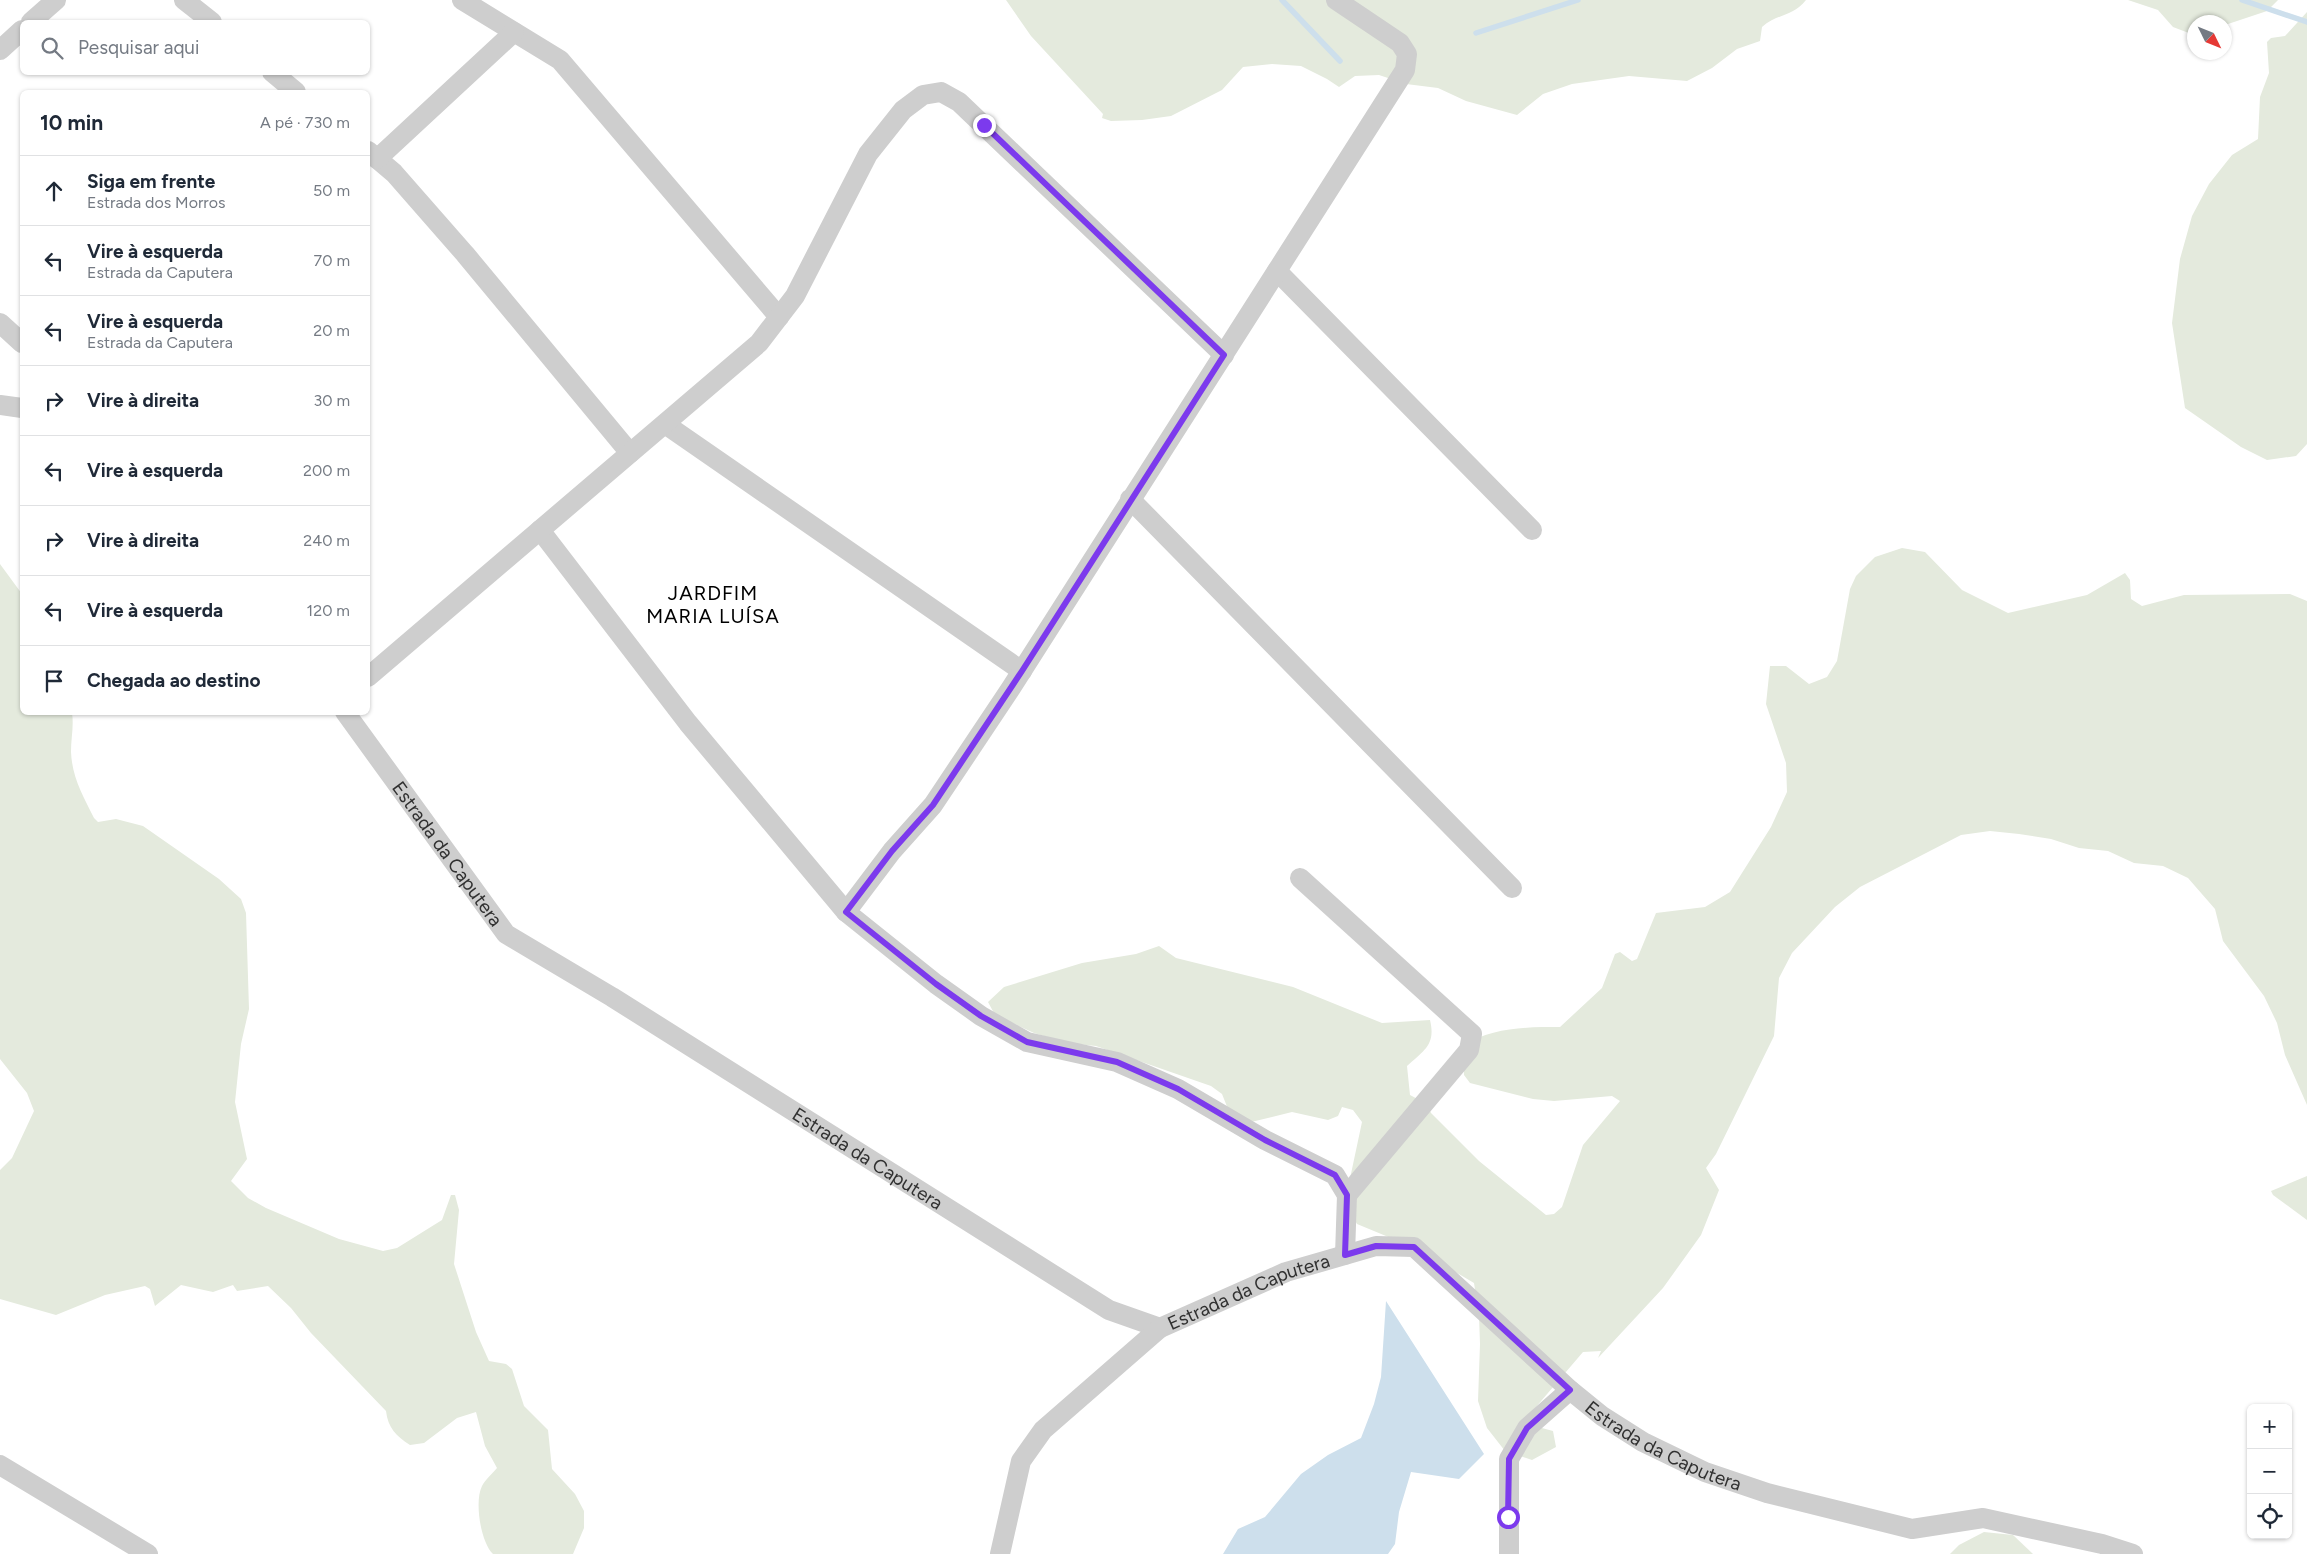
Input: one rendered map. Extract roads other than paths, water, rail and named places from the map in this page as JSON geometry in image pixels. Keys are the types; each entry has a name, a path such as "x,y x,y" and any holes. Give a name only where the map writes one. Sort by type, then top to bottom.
{"street":[{"path":"33,20 56,0"},
{"path":"184,0 209,20"},
{"path":"462,0 560,60 779,317"},
{"path":"846,912 892,851 933,805 1022,671 1405,70 1407,54 1400,43 1336,0"},
{"path":"0,50 20,32"},
{"path":"514,32 372,155 394,173 630,453"},
{"path":"276,75 294,90"},
{"path":"370,675 759,343 795,296 868,154 903,110 924,95 941,92 959,102 1224,355"},
{"path":"1277,270 1532,530"},
{"path":"0,323 20,341"},
{"path":"0,405 20,408"},
{"path":"665,424 1022,671"},
{"path":"1130,499 1512,888"},
{"path":"540,530 688,722 846,912 936,984 981,1016 1027,1042 1117,1062 1178,1089 1265,1140 1335,1175 1347,1195 1345,1255"},
{"name":"Estrada da Caputera","path":"347,715 506,934 612,997 1109,1310 1160,1328 1286,1272 1376,1246 1414,1247 1570,1390 1602,1416 1643,1442 1705,1472 1767,1493 1912,1528 1983,1518 2102,1544 2133,1554"},
{"path":"1300,878 1472,1034 1470,1050 1347,1195"},
{"path":"1000,1554 1021,1461 1043,1430 1160,1328"},
{"path":"1509,1554 1509,1459 1527,1428 1570,1390"},
{"path":"0,1465 148,1554"}],"water":[{"path":"1386,1301 1484,1454 1459,1479 1411,1472 1399,1512 1395,1544 1388,1554 1223,1554 1238,1529 1265,1517 1301,1474 1328,1455 1361,1438 1374,1404 1381,1377"}],"waterway":[{"path":"1282,0 1340,61"},
{"path":"1476,33 1578,0"},
{"path":"2242,0 2307,22"}],"district":[{"name":"JARDFIM MARIA LUÍSA","path":"713,604"}]}
